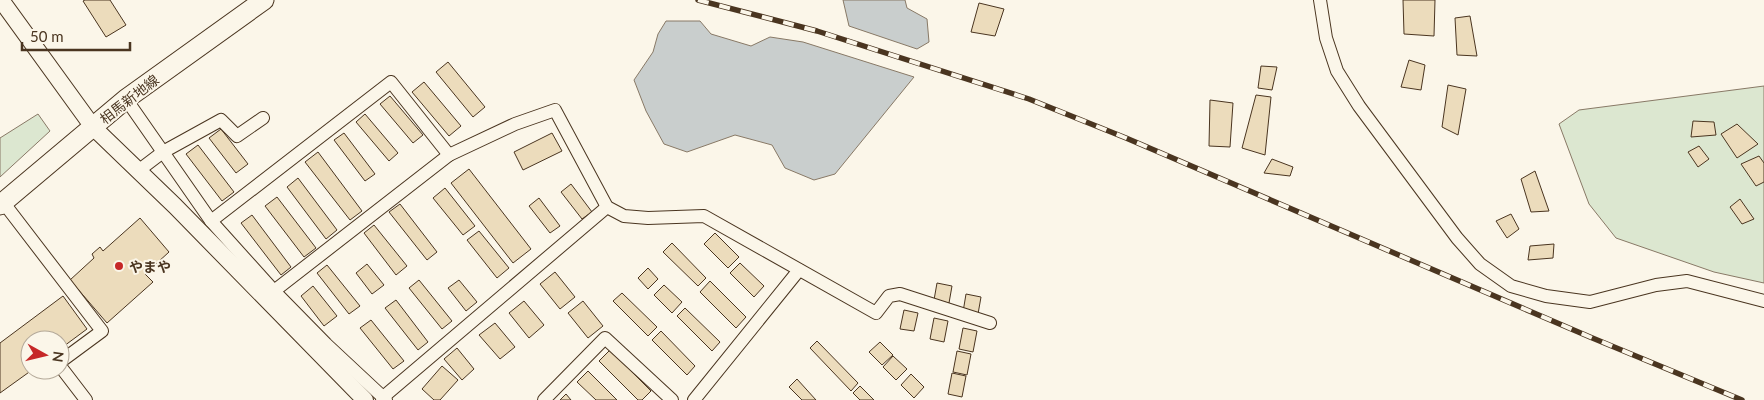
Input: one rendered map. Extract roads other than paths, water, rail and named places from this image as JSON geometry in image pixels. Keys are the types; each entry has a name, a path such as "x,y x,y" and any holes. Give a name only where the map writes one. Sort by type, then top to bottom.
{"main road":[{"name":"相馬新地線","path":"2,204 126,99 264,0"}],"street":[{"path":"1,0 93,127 175,206 365,400"},
{"path":"1320,0 1326,38 1337,71 1359,106 1457,238 1480,264 1511,286 1546,296 1590,302 1656,285 1687,281 1764,301"},
{"path":"211,221 391,82 449,155"},
{"path":"126,99 211,221 274,291 384,399 607,207"},
{"path":"274,291 449,155 515,124 554,110 607,207 624,216 648,218 704,216 876,313 889,296 900,294 990,323"},
{"path":"138,171 163,152 221,120 237,136 263,118"},
{"path":"2,204 102,332 70,356"},
{"path":"694,400 799,270"},
{"path":"544,400 605,338 672,400"},
{"path":"70,378 86,400"}],"railway":[{"path":"698,0 817,31 1029,99 1126,138 1590,337 1742,400"}],"place":[{"name":"やまや","path":"119,266"}]}
